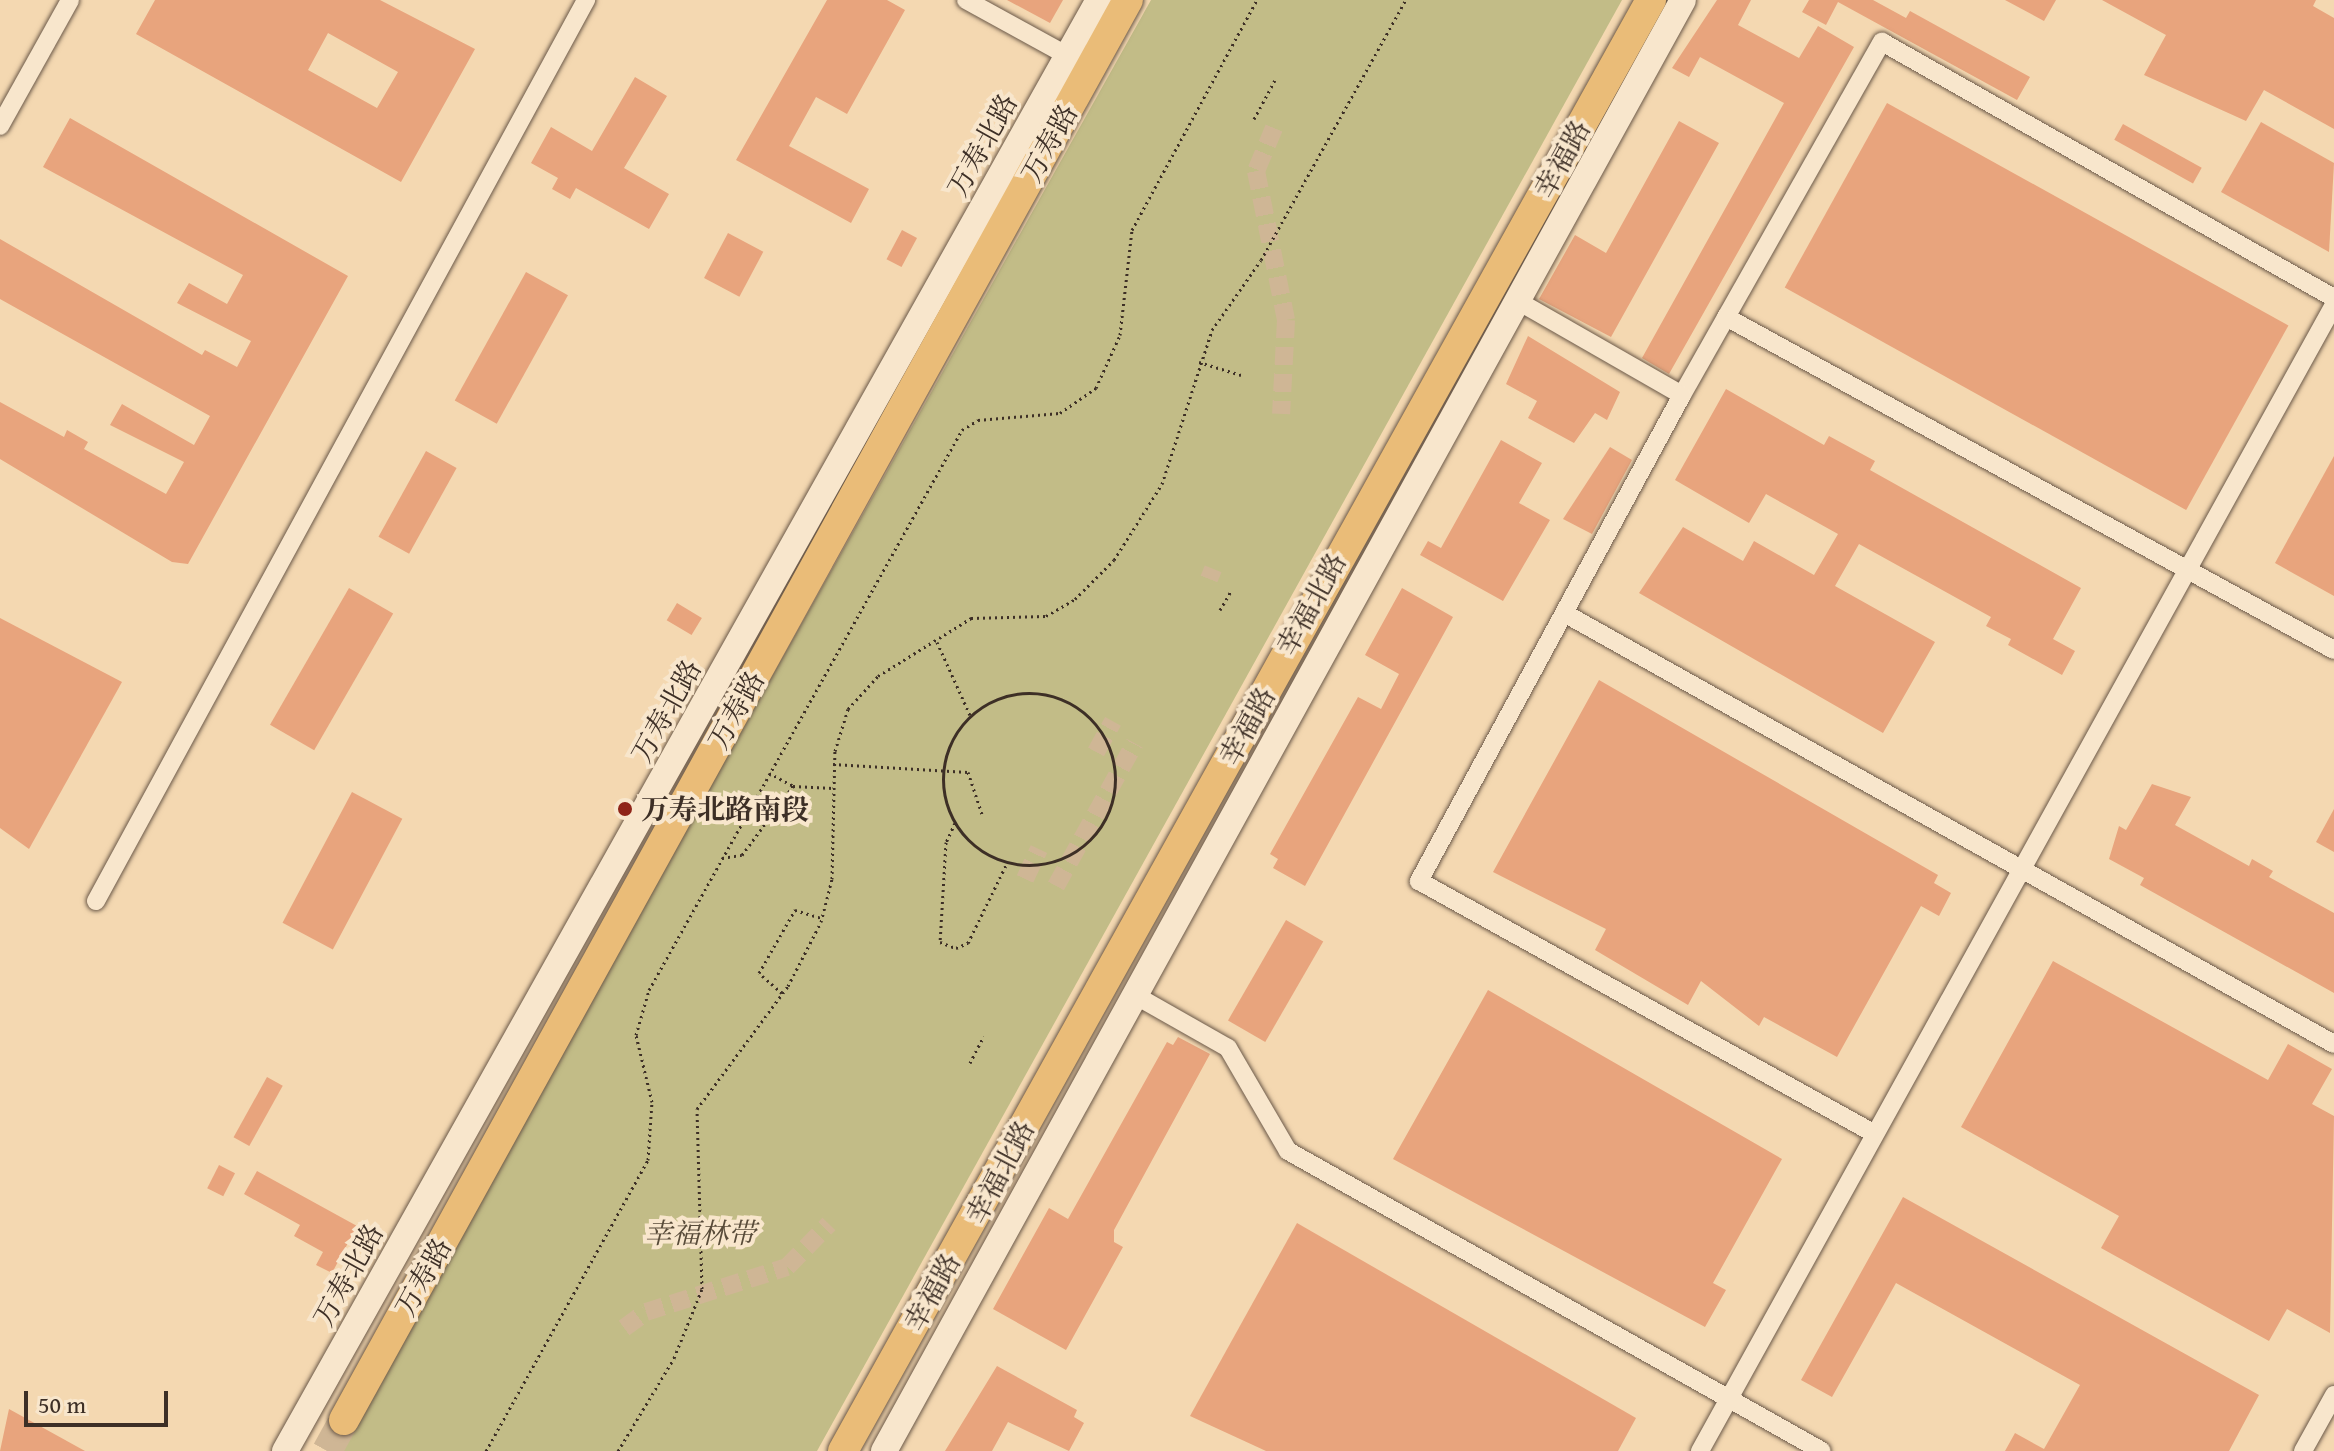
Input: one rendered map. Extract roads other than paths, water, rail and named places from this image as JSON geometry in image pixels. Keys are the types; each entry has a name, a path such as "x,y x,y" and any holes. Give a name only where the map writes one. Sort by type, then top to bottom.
{"main road":[{"name":"万寿北路","path":"285,1451 1099,0"},
{"name":"万寿路","path":"344,1420 1128,0"},
{"name":"幸福路","path":"843,1451 1651,0"},
{"name":"幸福北路","path":"884,1451 1683,0"}],"street":[{"path":"0,126 70,0"},
{"path":"96,901 586,0"},
{"path":"966,0 1068,56"},
{"path":"1875,1134 1419,881 1682,395 1882,42 2334,298"},
{"path":"1516,300 1682,395"},
{"path":"1700,1451 2334,305"},
{"path":"1726,317 2334,650"},
{"path":"1564,613 2334,1044"},
{"path":"1133,994 1228,1048 1288,1151 1822,1451"},
{"path":"2303,1451 2334,1395"}],"tunnel":[{"path":"1274,128 1256,171 1286,320 1281,414"},
{"path":"1209,579 1213,569"},
{"path":"1096,752 1113,721"},
{"path":"1056,886 1135,743"},
{"path":"1025,879 1039,849"},
{"path":"624,1328 646,1312 787,1267 829,1224"},
{"path":"327,1451 344,1420"}],"place":[{"name":"万寿北路南段","path":"625,809"}],"park label":[{"name":"幸福林带","path":"700,1233"}]}
